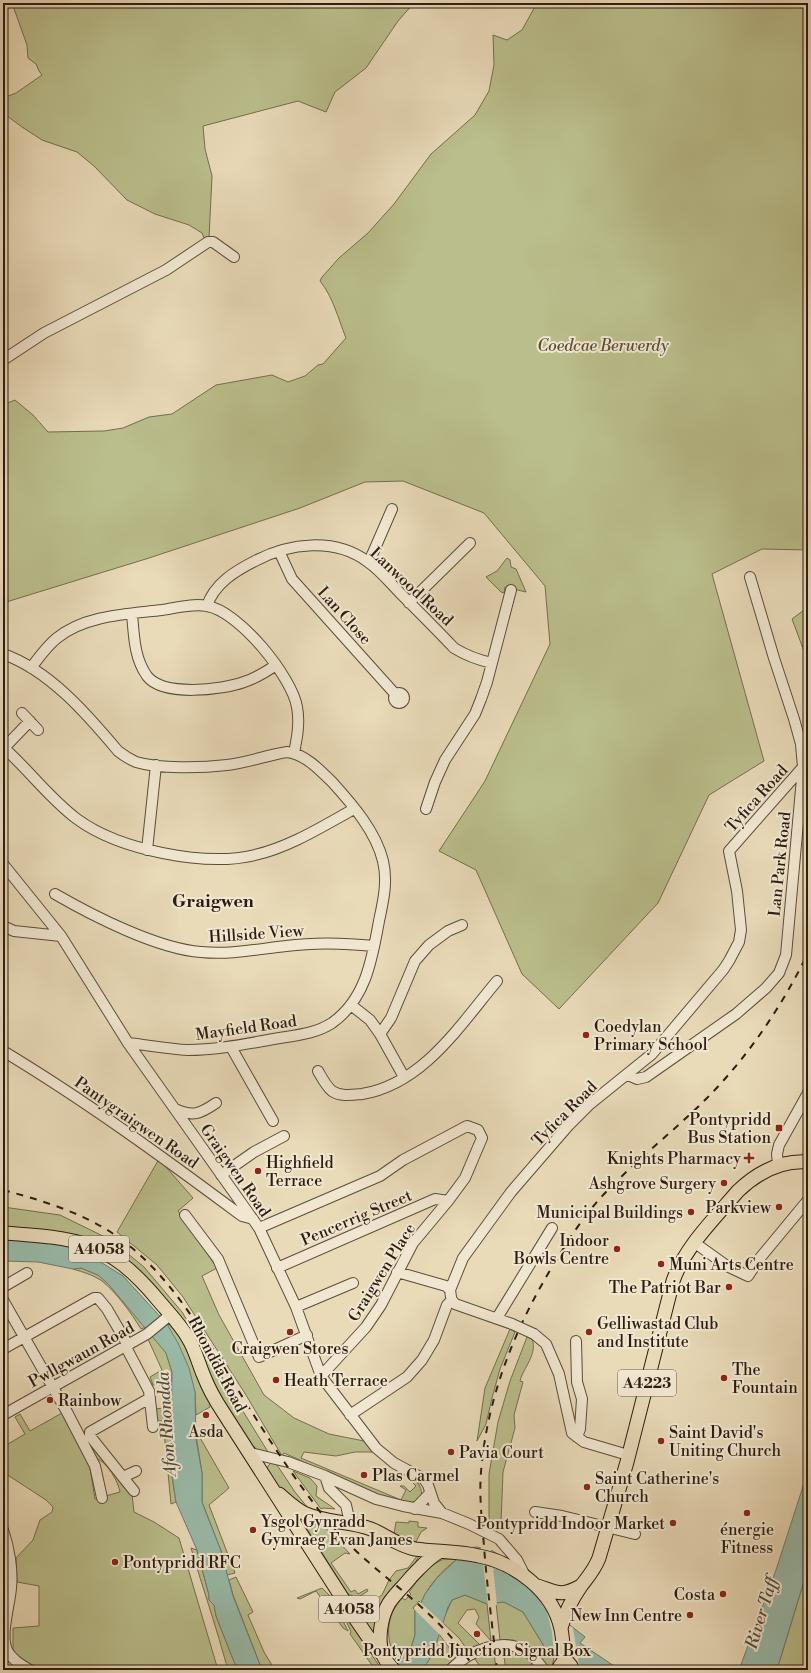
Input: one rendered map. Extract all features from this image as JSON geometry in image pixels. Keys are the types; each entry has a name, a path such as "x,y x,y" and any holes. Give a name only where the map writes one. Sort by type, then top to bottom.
{"main road":[{"path":"778,1165 782,1160 808,1155"},
{"name":"A4223","path":"562,1624 566,1611 581,1586 595,1568 628,1455 673,1281 678,1268 695,1243 738,1191 746,1184 778,1165 795,1162 808,1162"},
{"name":"Rhondda Road","path":"3,1233 82,1242 105,1252 142,1281 168,1317 188,1338 195,1350 210,1391 355,1618 392,1668"},
{"name":"A4058","path":"270,1487 305,1514 372,1529 391,1540 417,1549 439,1552"},
{"path":"383,1655 380,1643 381,1630 388,1605 425,1563 439,1552 481,1556 524,1573 541,1587 562,1624 562,1665 571,1666 572,1670"},
{"name":"A4223","path":"541,1587 565,1594 581,1586"}],"street":[{"path":"3,360 44,333 166,270 208,242 212,242 234,256"},
{"path":"369,562 392,509"},
{"path":"409,602 470,543"},
{"name":"Lanwood Road","path":"207,606 214,592 230,575 259,558 293,546 325,546 350,552 369,562 454,648 465,655 492,663"},
{"name":"Lan Close","path":"279,551 292,579 396,694"},
{"name":"Lan Park Road","path":"628,1075 637,1079 646,1077 736,1014 766,988 779,973 786,954 803,767 801,744 750,577"},
{"path":"426,809 435,782 445,760 472,718 481,699 511,590"},
{"path":"31,668 47,647 58,637 70,630 99,619 185,607 207,606 228,615 253,638 276,665 293,693 299,721 294,753"},
{"path":"132,614 138,658 148,677 163,687 180,690 230,686 260,676 276,665"},
{"path":"3,654 21,661 82,709 124,756 136,762 156,765 207,767 228,765 286,752 294,753 303,757 330,780 354,809 374,837 383,861 385,889 374,946 366,978 353,1002 370,1020 380,1034 404,1077"},
{"path":"22,713 38,730"},
{"path":"30,721 3,748 77,819 90,828 109,837 147,850 195,857 237,858 255,855 292,842 354,809"},
{"path":"147,850 156,765"},
{"name":"Tyfica Road","path":"350,1415 407,1377 422,1360 434,1340 463,1258 510,1192 568,1126 590,1104 628,1075 652,1054 723,970 739,942 740,930 737,891 729,851 803,767"},
{"name":"Graigwen Road","path":"3,864 61,936 128,1043 259,1228 296,1307 321,1376 350,1415 370,1438 376,1448 394,1463 424,1479 428,1485 435,1505 442,1513"},
{"name":"Hillside View","path":"55,894 82,909 122,927 168,945 190,950 222,953 248,952 286,946 325,943 374,946"},
{"path":"380,1034 391,1018 415,961 429,945 448,932 462,925"},
{"path":"3,926 14,931 61,936"},
{"path":"318,1071 328,1087 334,1092 347,1096 366,1093 386,1087 426,1063 497,981"},
{"name":"Mayfield Road","path":"128,1043 186,1050 231,1046 309,1032 321,1029 331,1023 353,1002"},
{"path":"231,1046 273,1121"},
{"name":"Pantygraigwen Road","path":"3,1051 38,1072 144,1142 242,1216 253,1220"},
{"path":"778,1165 777,1154 779,1145 808,1093"},
{"path":"174,1109 190,1114 204,1111 216,1103"},
{"name":"Graigwen Place","path":"259,1228 380,1176 403,1160 467,1126 478,1130 482,1138 465,1178 448,1201 412,1243 381,1305 366,1327 321,1376"},
{"path":"221,1175 254,1152 284,1136"},
{"name":"Pencerrig Street","path":"277,1268 435,1199 448,1201"},
{"path":"695,1243 727,1266 748,1276 760,1258 808,1200"},
{"path":"185,1215 218,1259 259,1356 306,1335"},
{"path":"497,1318 552,1228"},
{"path":"397,1272 446,1286 455,1304 497,1318 534,1334 546,1344 552,1357 564,1392 572,1433 584,1442 628,1455"},
{"path":"3,1287 27,1273"},
{"path":"296,1307 353,1283"},
{"path":"3,1349 94,1298 98,1298 113,1318 149,1390 152,1428"},
{"path":"3,1300 95,1466 102,1498"},
{"name":"Pwllgwaun Road","path":"3,1415 147,1334 168,1317"},
{"path":"576,1341 577,1382 582,1399 580,1429 577,1438"},
{"path":"134,1491 90,1436 90,1432 150,1398"},
{"path":"250,1453 288,1462 325,1476 376,1499 415,1509 442,1513 499,1539 524,1573"},
{"path":"261,1471 270,1457"},
{"path":"123,1477 136,1471"},
{"path":"325,1476 329,1488 346,1505 350,1523"},
{"path":"415,1509 430,1493"},
{"path":"535,1512 634,1534"},
{"path":"3,1532 7,1544 6,1624 4,1649 30,1670"},
{"path":"450,1670 469,1654 489,1648 508,1645 521,1649 530,1654 538,1667"}],"green space":[{"path":"12,3 414,3 398,21 366,68 335,92 326,112 298,101 203,126 205,149 212,176 209,238 204,238 202,233 189,225 155,214 127,200 94,166 77,152 42,140 3,113 3,98 16,93 42,75 36,64 28,58 27,45"},
{"name":"Coedcae Berwerdy","path":"537,3 808,3 808,550 762,549 712,574 764,761 709,795 658,903 559,1009 522,974 476,870 439,851 485,781 550,644 545,586 484,513 403,481 365,482 300,508 149,558 3,603 3,438 8,437 3,421 3,405 15,400 33,415 48,432 104,431 123,428 149,417 172,414 216,385 272,375 288,382 305,376 318,365 323,364 346,338 332,301 325,287 320,281 322,277 339,258 368,233 394,204 431,154 475,115 489,91 494,65 493,35 507,40 522,30"},
{"path":"507,558 510,560 511,567 516,569 526,592 505,587 504,593 501,592 486,577 497,571"},
{"path":"808,607 808,662 792,619"},
{"path":"159,1159 193,1198 178,1211 217,1268 202,1276 219,1315 264,1395 294,1418 329,1434 364,1441 373,1452 355,1452 336,1456 304,1452 301,1458 401,1500 406,1490 400,1486 404,1486 410,1492 416,1486 410,1480 418,1483 420,1487 422,1493 418,1500 410,1503 375,1494 284,1453 282,1456 246,1395 183,1297 157,1265 117,1232"},
{"path":"3,1207 60,1215 111,1240 144,1267 182,1312 268,1452 259,1451 252,1445 209,1378 178,1316 140,1271 104,1246 78,1235 3,1231"},
{"path":"81,1268 98,1275 109,1284 146,1327 141,1329 113,1291 102,1281 92,1275 73,1269"},
{"path":"167,1324 173,1326 182,1340 210,1402 210,1407 196,1415 195,1392"},
{"path":"510,1329 515,1332 500,1369 486,1424 477,1441 485,1388"},
{"path":"153,1336 166,1353 172,1372 171,1446 172,1476 176,1502 171,1504 163,1421 156,1421 155,1409 164,1408 163,1385 153,1385 150,1377 162,1370 148,1339"},
{"path":"527,1337 532,1339 533,1350 520,1381 523,1382 514,1415 515,1428 503,1472 501,1524 497,1529 489,1525 489,1474 498,1422 510,1381"},
{"name":"Pontypridd RFC","path":"62,1413 85,1455 90,1468 95,1499 120,1492 112,1472 105,1464 97,1459 85,1439 88,1439 132,1494 134,1512 154,1522 179,1538 218,1670 39,1670 13,1654 13,1628 39,1626 39,1586 17,1582 16,1558 33,1540 40,1520 52,1512 53,1507 46,1500 3,1472 3,1447 25,1434 15,1417 20,1414 30,1431"},
{"path":"195,1429 229,1488 209,1505 235,1573 227,1575 221,1551 202,1502 202,1473"},
{"path":"272,1462 275,1462 295,1492 308,1508 296,1503 284,1493 275,1482 267,1471 268,1466"},
{"path":"293,1471 310,1478 317,1486 316,1496 335,1509 321,1509"},
{"path":"302,1521 322,1524 350,1554 345,1553 331,1563 351,1592 355,1590 358,1594 367,1589 368,1591 357,1598 348,1594"},
{"path":"409,1521 418,1522 418,1527 427,1528 421,1532 416,1542 394,1534 396,1522 409,1523"},
{"path":"191,1548 197,1550 209,1600 214,1604 216,1616 235,1664 239,1670 228,1670"},
{"path":"417,1556 419,1556 413,1566 391,1589 392,1590 380,1606 377,1613 364,1608 382,1595 389,1580 396,1571 408,1568"},
{"path":"444,1559 457,1559 446,1568 427,1590 421,1603 419,1601 413,1608 415,1610 415,1635 411,1648 397,1661 390,1645 389,1637 392,1613 402,1598 405,1600 411,1594 409,1592 424,1573 433,1565"},
{"path":"808,1568 808,1670 773,1670 779,1663"},
{"path":"236,1577 253,1612 248,1615 264,1652 275,1670 262,1670 233,1595 229,1580"},
{"path":"322,1588 339,1605 345,1615 341,1617 348,1631 343,1628 316,1591 300,1599 297,1598"},
{"path":"465,1595 487,1604 491,1641 476,1624 479,1617 475,1609 467,1610 458,1623 480,1645 468,1651 459,1638 442,1622 452,1600"},
{"path":"504,1602 523,1612 547,1651 554,1658 551,1670 549,1670 514,1642 514,1640 500,1640 496,1603"},
{"path":"362,1610 379,1617 374,1636 361,1617"},
{"path":"346,1617 380,1667 372,1670 374,1668 350,1634 351,1632 345,1618"},
{"path":"439,1634 457,1658 444,1670 422,1670 433,1654"},
{"path":"508,1650 524,1653 532,1662 530,1667 527,1670 506,1670 503,1651"},
{"path":"494,1652 496,1670 483,1670 474,1658"}],"water":[{"path":"3,1240 48,1242 75,1246 123,1276 167,1324 178,1343 189,1368 195,1392 196,1439 202,1473 202,1502 221,1551 233,1596 262,1670 239,1670 235,1664 216,1616 214,1605 209,1600 197,1550 176,1502 172,1476 171,1446 172,1372 166,1353 109,1285 98,1275 81,1268 73,1269 38,1262 3,1261"},
{"name":"River Taff","path":"808,1471 808,1568 779,1663 773,1670 739,1670 776,1570"},
{"path":"477,1547 493,1551 522,1569 561,1618 585,1637 580,1643 620,1670 581,1670 579,1665 554,1655 554,1658 547,1651 523,1612 504,1602 487,1604 465,1595 452,1600 448,1607 433,1654 422,1670 386,1670 411,1648 415,1635 415,1610 421,1603 425,1594 437,1578 467,1548"}],"pier":[{"path":"481,1545 491,1549 491,1552 501,1556 522,1569 561,1618 573,1628 579,1665 554,1655 552,1632 547,1612 538,1598 509,1573 493,1566 497,1605 488,1606 483,1563 457,1559 467,1548 481,1550"},
{"path":"420,1602 444,1624 440,1635 414,1609"}],"railway":[{"path":"497,1670 482,1518 480,1490 481,1472 484,1443 497,1388 517,1334 542,1283 568,1240 587,1214 621,1177 706,1099 736,1066 763,1030 787,992 808,953"},
{"path":"3,1190 61,1208 103,1227 134,1249 150,1265 180,1300 206,1338 277,1452 329,1523 366,1560 438,1623 456,1642 476,1670"}],"place":[{"name":"Coedylan Primary School","path":"586,1035"},
{"name":"Pontypridd Bus Station","path":"779,1128"},
{"name":"Knights Pharmacy","path":"749,1158"},
{"name":"Highfield Terrace","path":"258,1171"},
{"name":"Ashgrove Surgery","path":"724,1183"},
{"name":"Parkview","path":"779,1207"},
{"name":"Municipal Buildings","path":"691,1212"},
{"name":"Indoor Bowls Centre","path":"617,1249"},
{"name":"Muni Arts Centre","path":"661,1264"},
{"name":"The Patriot Bar","path":"729,1287"},
{"name":"Craigwen Stores","path":"290,1332"},
{"name":"Gelliwastad Club and Institute","path":"589,1332"},
{"name":"The Fountain","path":"724,1378"},
{"name":"Heath Terrace","path":"276,1380"},
{"name":"Rainbow","path":"50,1400"},
{"name":"Asda","path":"206,1415"},
{"name":"Saint David's Uniting Church","path":"661,1441"},
{"name":"Pavia Court","path":"451,1452"},
{"name":"Plas Carmel","path":"364,1475"},
{"name":"Saint Catherine's Church","path":"587,1487"},
{"name":"énergie Fitness","path":"747,1513"},
{"name":"Pontypridd Indoor Market","path":"673,1523"},
{"name":"Ysgol Gynradd Gymraeg Evan James","path":"253,1530"},
{"name":"Pontypridd RFC","path":"115,1562"},
{"name":"Costa","path":"723,1594"},
{"name":"New Inn Centre","path":"690,1615"},
{"name":"Pontypridd Junction Signal Box","path":"477,1634"}],"district":[{"name":"Graigwen","path":"213,901"}],"water label":[{"name":"Afon Rhondda","path":"166,1424"}]}
